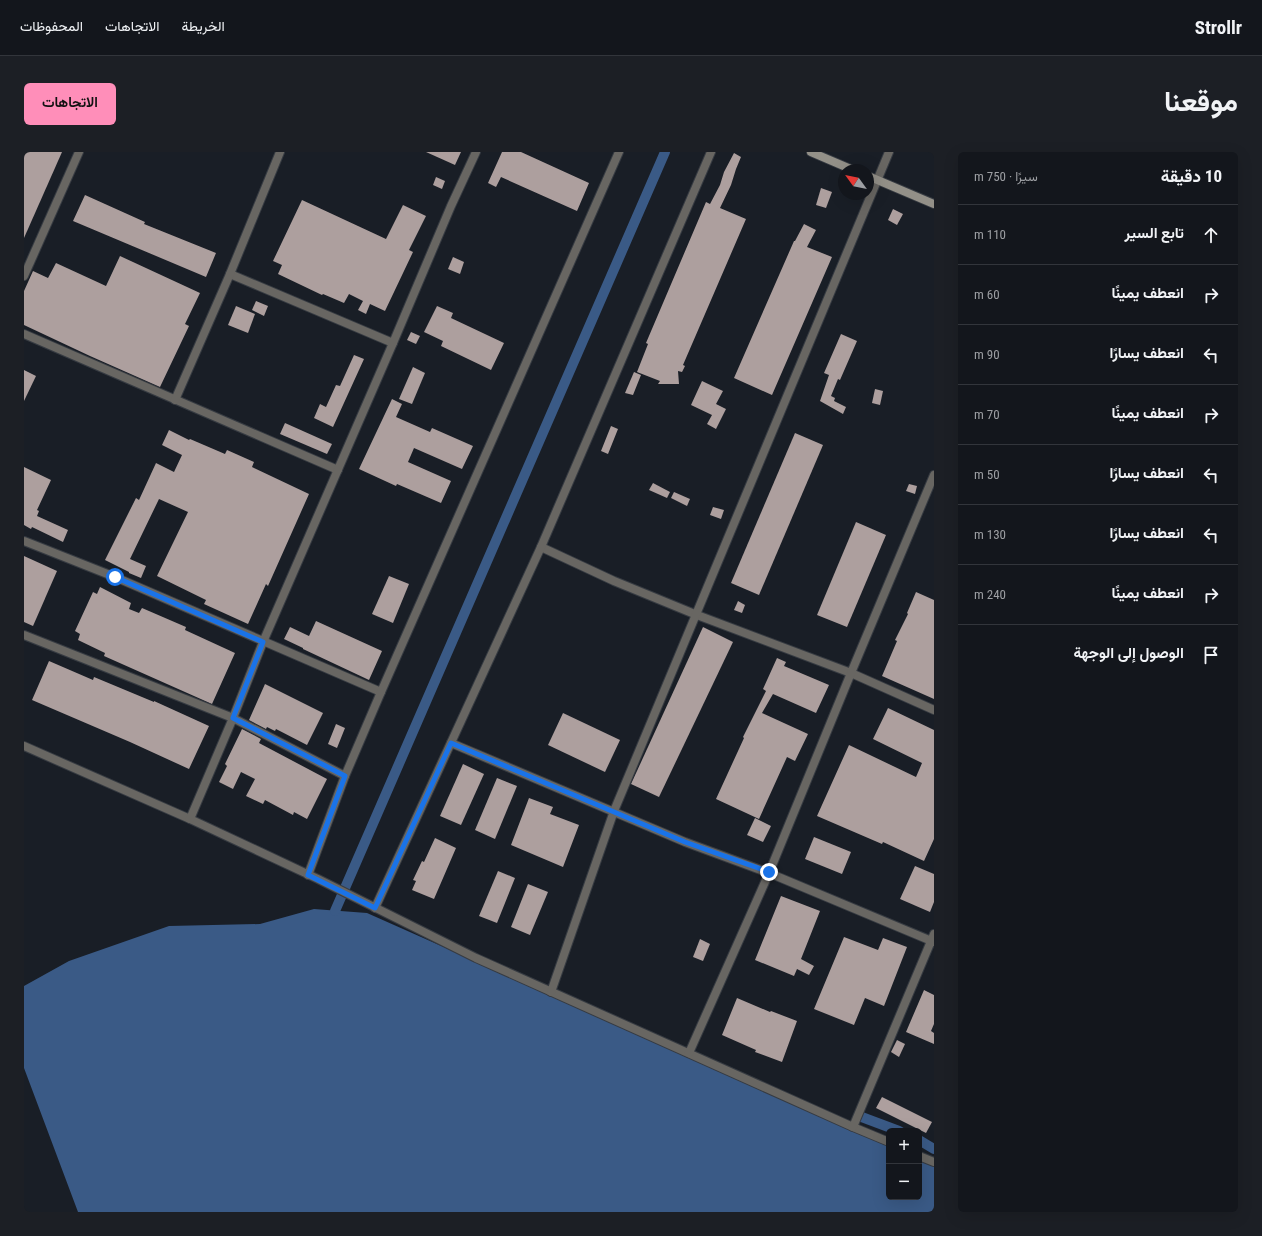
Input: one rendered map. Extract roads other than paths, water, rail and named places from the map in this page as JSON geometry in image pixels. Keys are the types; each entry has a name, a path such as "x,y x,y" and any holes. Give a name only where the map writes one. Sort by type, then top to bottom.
{"street":[{"path":"24,276 80,152"},
{"path":"175,400 230,274 280,152"},
{"path":"190,819 233,718 263,642 393,343 450,206 476,152"},
{"path":"308,875 345,776 381,692 619,152"},
{"path":"375,908 541,547 711,152"},
{"path":"811,152 839,164"},
{"path":"552,992 614,811 697,615 876,180 889,152"},
{"path":"876,180 934,204"},
{"path":"230,274 393,343"},
{"path":"24,334 338,470"},
{"path":"689,1053 769,872 934,475"},
{"path":"24,541 115,577 381,692"},
{"path":"541,547 614,581 697,615 851,673 934,710"},
{"path":"24,635 233,718 345,776"},
{"path":"451,743 685,842 769,872 933,939 852,1127"},
{"path":"24,746 190,819 308,875 476,958 852,1127 886,1141"},
{"path":"922,1157 934,1162"}],"water":[{"path":"314,909 367,913 886,1144 886,1200 922,1200 922,1160 934,1165 934,1212 78,1212 24,1068 24,986 69,961 169,926 260,924"}],"waterway":[{"path":"335,911 665,152"},
{"path":"859,1116 891,1128"},
{"path":"922,1142 934,1149"}]}
